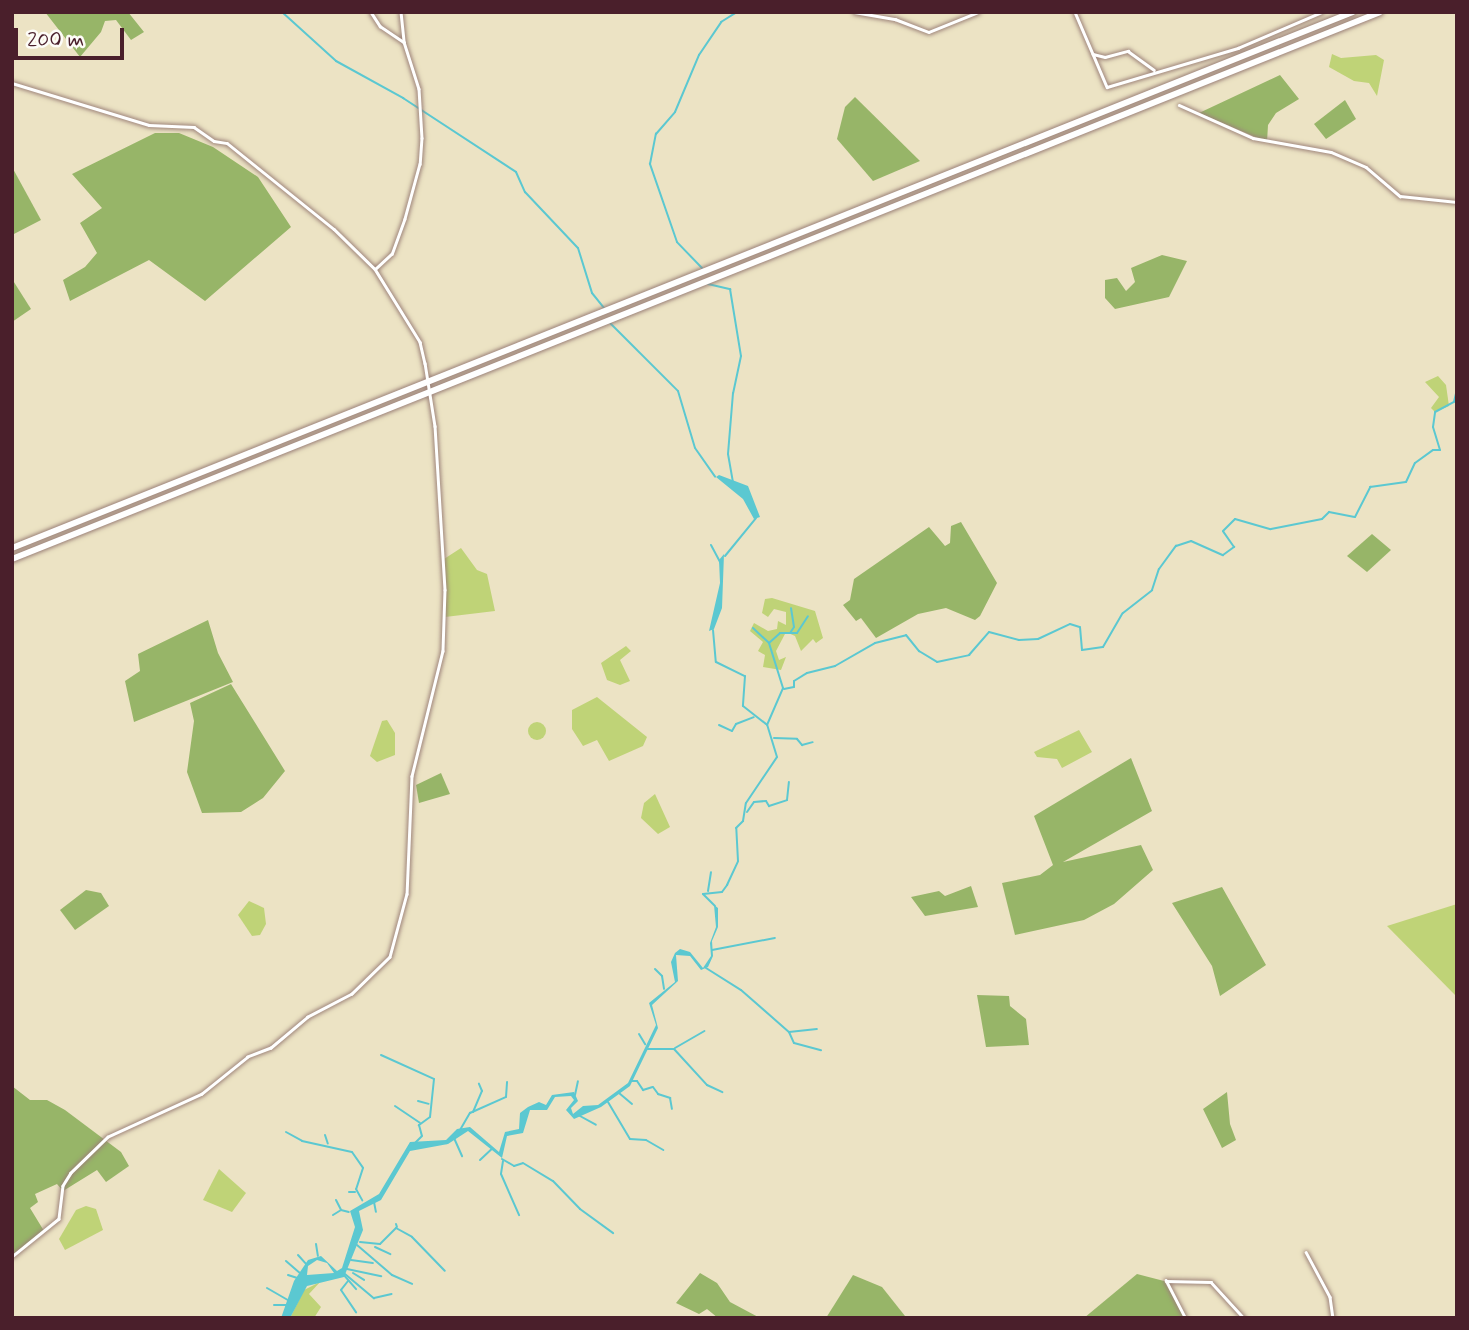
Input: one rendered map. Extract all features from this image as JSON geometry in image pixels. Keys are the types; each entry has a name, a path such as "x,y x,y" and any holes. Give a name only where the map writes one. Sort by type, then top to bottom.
{"highway":[{"path":"12,548 1353,12"},
{"path":"12,559 1380,12"}],"street":[{"path":"371,12 380,26 404,42"},
{"path":"375,269 392,254 421,164 421,99 404,42 401,12"},
{"path":"854,12 895,19 929,32 978,12"},
{"path":"1075,12 1107,87 1154,70 1238,48 1322,12"},
{"path":"1093,54 1105,57 1128,51 1154,70"},
{"path":"12,83 149,125 194,127 214,141 227,143 334,229 375,269 419,342 429,381 444,573 444,646 412,776 407,894 394,950 352,994 308,1017 271,1048 248,1056 202,1094 112,1134 71,1173 63,1186 59,1219 12,1257"},
{"path":"1179,105 1253,138 1331,152 1366,167 1400,196 1457,202"},
{"path":"1306,1252 1330,1297 1333,1318"},
{"path":"1185,1318 1166,1281 1211,1282 1244,1318"}],"green space":[{"path":"45,12 128,12 144,32 131,40 116,20 105,21 101,32 80,57"},
{"path":"1332,54 1341,58 1376,55 1384,60 1377,96 1369,83 1354,81 1329,67"},
{"path":"1280,75 1299,99 1276,113 1268,125 1267,142 1199,113"},
{"path":"855,97 920,161 873,181 837,139 845,107"},
{"path":"1345,100 1356,119 1326,139 1314,124"},
{"path":"155,133 179,133 213,147 258,177 291,227 205,301 149,260 70,301 63,280 85,267 97,253 80,223 102,208 72,174"},
{"path":"12,167 41,220 12,235"},
{"path":"1162,255 1187,261 1169,297 1115,309 1105,298 1105,280 1117,278 1126,291 1135,282 1131,268"},
{"path":"12,279 31,309 12,322"},
{"path":"1438,376 1446,385 1449,406 1435,412 1431,408 1439,397 1425,382"},
{"path":"961,522 997,583 980,616 975,620 946,608 918,614 876,638 861,618 856,621 843,605 850,600 854,579 929,527 945,546 950,543 951,526"},
{"path":"1372,534 1391,550 1367,572 1347,556"},
{"path":"461,548 477,570 487,574 495,611 445,617 444,559"},
{"path":"772,598 815,611 823,638 816,643 813,639 801,651 795,636 786,632 776,651 779,660 786,657 781,670 763,667 765,655 758,651 763,642 750,631 754,623 768,631 777,629 778,621 786,625 786,612 774,609 768,617 762,613 765,599"},
{"path":"208,620 218,653 233,682 134,722 125,681 140,671 138,654"},
{"path":"626,646 631,651 620,660 630,681 620,685 607,680 601,663"},
{"path":"231,684 285,771 263,798 241,812 202,813 187,772 194,721 190,703"},
{"path":"597,697 647,737 643,746 609,761 597,740 583,746 572,729 572,710"},
{"path":"387,720 395,733 395,755 377,762 370,756 382,721"},
{"path":"533,722 541,722 546,731 544,738 533,740 528,735 528,727"},
{"path":"1079,730 1092,752 1062,768 1057,759 1037,757 1034,752"},
{"path":"1131,758 1152,811 1063,862 1141,845 1153,870 1114,904 1084,920 1015,935 1002,883 1040,875 1053,865 1034,816"},
{"path":"441,773 450,794 419,803 416,785"},
{"path":"655,794 670,827 658,834 641,818 644,803"},
{"path":"971,886 978,907 925,916 911,897 939,891 945,896"},
{"path":"1222,887 1266,965 1220,996 1212,966 1172,903"},
{"path":"86,890 101,893 109,906 75,930 60,910"},
{"path":"249,901 264,908 266,924 260,935 252,936 238,915"},
{"path":"1457,904 1457,997 1387,926"},
{"path":"977,995 1009,996 1010,1006 1026,1019 1029,1045 986,1047"},
{"path":"12,1086 30,1100 47,1100 65,1110 121,1152 129,1166 106,1182 97,1170 63,1191 57,1184 35,1194 38,1202 30,1208 44,1231 12,1257"},
{"path":"1227,1092 1230,1124 1236,1140 1222,1148 1203,1109"},
{"path":"219,1169 246,1193 232,1212 203,1200"},
{"path":"86,1206 96,1209 103,1230 65,1250 59,1239 76,1210"},
{"path":"700,1273 717,1283 730,1302 760,1318 718,1318 707,1309 699,1314 676,1303"},
{"path":"1137,1274 1164,1281 1185,1318 1084,1318"},
{"path":"853,1275 882,1287 905,1316 826,1318"},
{"path":"320,1282 309,1294 321,1307 314,1318 290,1318 304,1290"}],"water":[{"path":"719,475 748,486 760,517 754,519 743,499 716,477"},
{"path":"724,554 722,608 714,629 709,631 720,583 719,560"},
{"path":"714,905 718,908 718,927 712,941 713,956 708,967 701,970 690,956 676,955 678,981 652,1005 658,1028 630,1086 601,1107 574,1119 566,1110 574,1100 571,1096 555,1097 547,1110 530,1110 523,1133 507,1136 502,1158 468,1131 448,1144 410,1151 381,1200 359,1211 363,1230 344,1277 307,1286 290,1318 281,1318 294,1281 308,1260 321,1256 337,1271 342,1268 355,1227 350,1211 379,1194 410,1142 446,1140 457,1129 470,1127 499,1152 505,1132 519,1129 520,1113 528,1107 539,1102 546,1105 552,1095 574,1092 578,1101 571,1108 573,1114 583,1106 598,1105 628,1083 656,1025 649,1003 675,982 671,962 675,953 680,949 690,952 703,968 711,956 710,943 716,927","holes":["317,1260 327,1263 334,1273 307,1275 308,1266"]}],"waterway":[{"path":"282,12 336,61 403,98 516,172 525,192 578,248 592,293 604,308"},
{"path":"702,268 677,242 650,164 656,134 675,112 699,55 721,22 737,12"},
{"path":"708,284 730,289 741,356 733,393 728,454 733,482"},
{"path":"610,323 678,391 695,448 715,477"},
{"path":"784,689 794,687 794,681 807,673 835,666 875,643 906,635 919,651 937,662 969,655 989,632 1019,640 1038,639 1070,624 1080,627 1082,650 1103,647 1123,613 1152,590 1159,569 1176,546 1191,541 1223,555 1234,547 1223,531 1235,519 1271,529 1322,519 1329,512 1355,517 1370,487 1406,482 1415,463 1433,450 1440,450 1433,427 1435,412 1454,402 1457,389"},
{"path":"725,556 756,518"},
{"path":"711,545 721,564"},
{"path":"790,633 794,627 791,608"},
{"path":"715,906 703,894 722,892 727,885 738,861 736,828 743,821 746,803 777,757 767,725 783,688 769,643 780,633 797,633 808,616"},
{"path":"753,628 769,643"},
{"path":"713,630 716,662 745,676 743,706 766,724"},
{"path":"719,725 732,731 736,724 754,717"},
{"path":"774,738 797,739 802,745 813,742"},
{"path":"747,812 754,802 766,801 769,806 787,800 789,782"},
{"path":"708,891 711,872"},
{"path":"712,950 775,938"},
{"path":"706,968 741,990 789,1032 817,1029"},
{"path":"655,969 662,976 664,989"},
{"path":"675,1048 704,1031"},
{"path":"789,1032 794,1043 821,1050"},
{"path":"639,1034 645,1044"},
{"path":"646,1049 674,1049 707,1085 722,1092"},
{"path":"381,1055 434,1079 430,1117 419,1125 422,1136 414,1144"},
{"path":"575,1095 578,1081"},
{"path":"631,1081 637,1081 643,1090 653,1087 658,1094 670,1098 672,1109"},
{"path":"460,1130 470,1113 506,1097 507,1082"},
{"path":"473,1112 482,1091 479,1084"},
{"path":"619,1093 632,1104"},
{"path":"418,1101 429,1104"},
{"path":"608,1102 630,1139 646,1140 663,1150"},
{"path":"395,1106 420,1123"},
{"path":"580,1116 596,1125"},
{"path":"286,1132 302,1141 352,1152 363,1168 356,1189 362,1200"},
{"path":"325,1135 328,1144"},
{"path":"454,1138 462,1156"},
{"path":"480,1160 492,1149"},
{"path":"502,1159 514,1166 523,1163 553,1181 580,1209 613,1233"},
{"path":"503,1161 501,1174 519,1215"},
{"path":"349,1192 355,1192"},
{"path":"336,1200 341,1210 349,1212"},
{"path":"374,1202 376,1212"},
{"path":"333,1215 341,1210"},
{"path":"360,1242 380,1244 396,1228 412,1237 445,1271"},
{"path":"316,1244 318,1256"},
{"path":"357,1245 392,1275 412,1284"},
{"path":"375,1247 390,1254"},
{"path":"298,1255 306,1264"},
{"path":"351,1260 373,1263"},
{"path":"286,1261 300,1273"},
{"path":"347,1269 381,1276"},
{"path":"353,1273 364,1280"},
{"path":"343,1274 356,1289"},
{"path":"345,1274 374,1298 392,1294"},
{"path":"288,1275 297,1278"},
{"path":"348,1281 341,1290 356,1312"},
{"path":"267,1288 288,1300"},
{"path":"274,1305 287,1305"}]}
